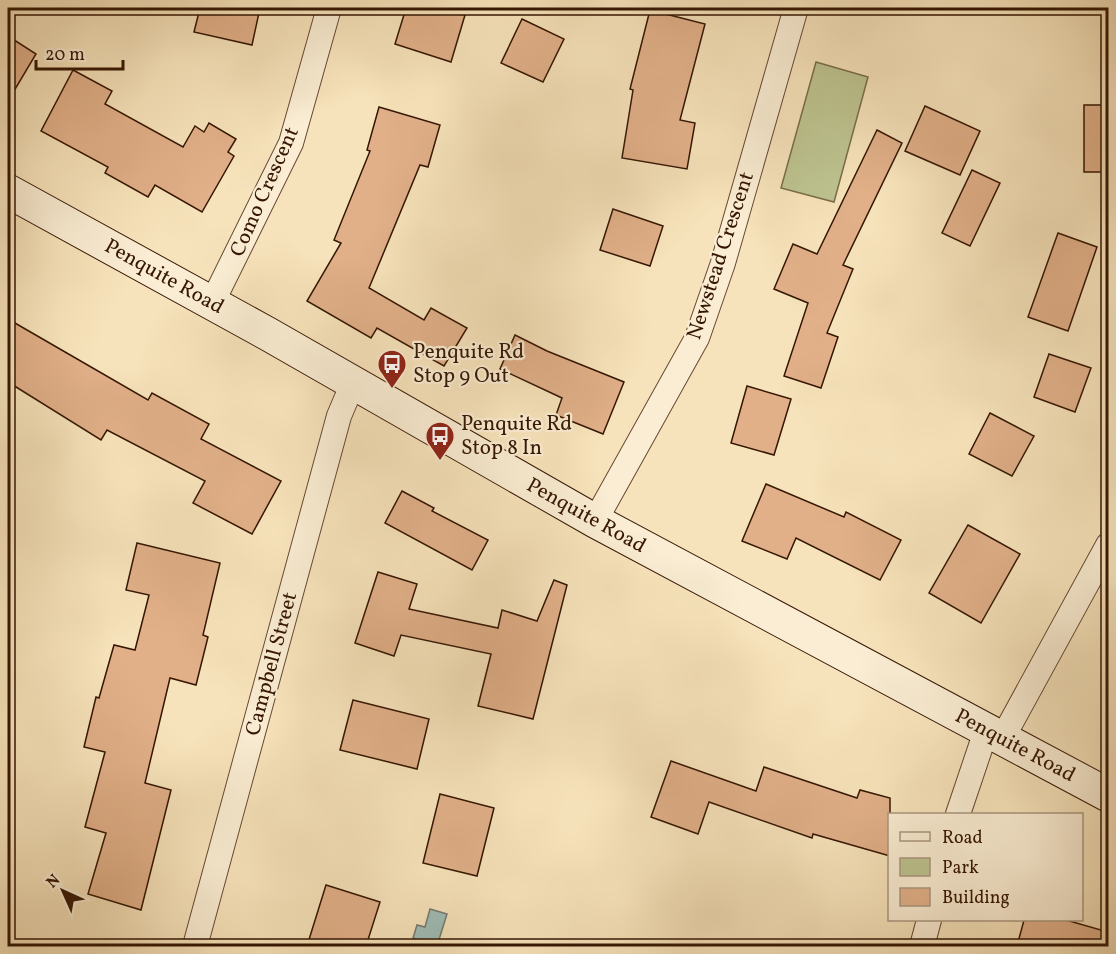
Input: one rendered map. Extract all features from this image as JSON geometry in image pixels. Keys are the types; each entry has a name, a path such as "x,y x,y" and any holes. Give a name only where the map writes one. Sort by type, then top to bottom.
{"street":[{"name":"Como Crescent","path":"212,303 291,143 329,8"},
{"name":"Newstead Crescent","path":"595,521 697,338 723,263 796,8"},
{"name":"Penquite Road","path":"8,191 212,303 595,521 1108,795"},
{"name":"Campbell Street","path":"195,946 339,416 353,383"},
{"path":"958,813 994,735 1108,545"},
{"path":"922,946 929,921"}],"green space":[{"path":"816,62 868,77 834,202 781,188"}],"water":[{"path":"430,909 447,914 437,946 421,946 422,941 413,938 417,925 425,927"}],"building":[{"path":"200,8 260,8 252,45 194,32"},
{"path":"406,8 441,8 465,15 451,62 395,44"},
{"path":"650,10 705,24 680,120 695,123 687,169 622,158 633,90 630,89"},
{"path":"522,19 564,39 543,82 501,63"},
{"path":"8,36 36,54 8,101"},
{"path":"73,70 112,91 105,104 183,147 195,126 204,132 209,123 236,139 228,152 234,156 202,212 155,185 148,197 105,173 108,167 41,131"},
{"path":"1084,105 1108,105 1108,172 1084,172"},
{"path":"925,106 980,131 960,175 905,151"},
{"path":"379,107 440,125 428,167 420,165 369,288 424,320 431,308 467,328 444,366 377,328 371,338 307,301 341,243 334,240 370,151 367,150"},
{"path":"877,130 902,143 843,265 853,269 827,333 838,337 821,388 784,376 808,303 774,289 793,244 817,254"},
{"path":"972,170 1000,183 970,246 942,233"},
{"path":"613,209 663,226 650,266 600,250"},
{"path":"1058,233 1097,247 1068,331 1028,317"},
{"path":"8,319 148,400 152,393 209,424 201,439 281,481 252,534 193,503 205,481 107,430 101,440 8,382"},
{"path":"515,335 547,351 624,382 603,434 556,415 562,398 500,369"},
{"path":"1049,354 1091,368 1075,412 1034,397"},
{"path":"747,386 791,399 774,455 731,443"},
{"path":"990,413 1034,436 1012,476 969,454"},
{"path":"766,484 844,517 846,512 901,540 880,580 796,538 787,559 742,541"},
{"path":"402,491 434,508 432,511 488,540 472,570 385,523"},
{"path":"968,525 1020,554 981,623 929,593"},
{"path":"137,543 220,563 203,635 208,637 196,685 170,678 145,783 171,790 141,910 88,894 106,833 85,827 105,752 84,747 96,697 99,698 114,645 135,650 149,595 126,590"},
{"path":"378,572 417,584 409,609 498,628 502,610 537,621 554,580 567,585 533,719 478,706 491,654 401,635 394,656 355,643"},
{"path":"353,700 429,719 417,769 340,750"},
{"path":"671,761 756,791 764,767 857,798 860,790 890,798 888,855 813,834 812,838 709,802 698,834 651,817"},
{"path":"440,794 494,808 477,876 423,863"},
{"path":"326,885 380,902 366,946 307,946"},
{"path":"1024,921 1070,921 1108,932 1108,946 1017,946"}],"place":[{"name":"Penquite Rd Stop 9 Out","path":"392,390"},
{"name":"Penquite Rd Stop 8 In","path":"440,462"}]}
